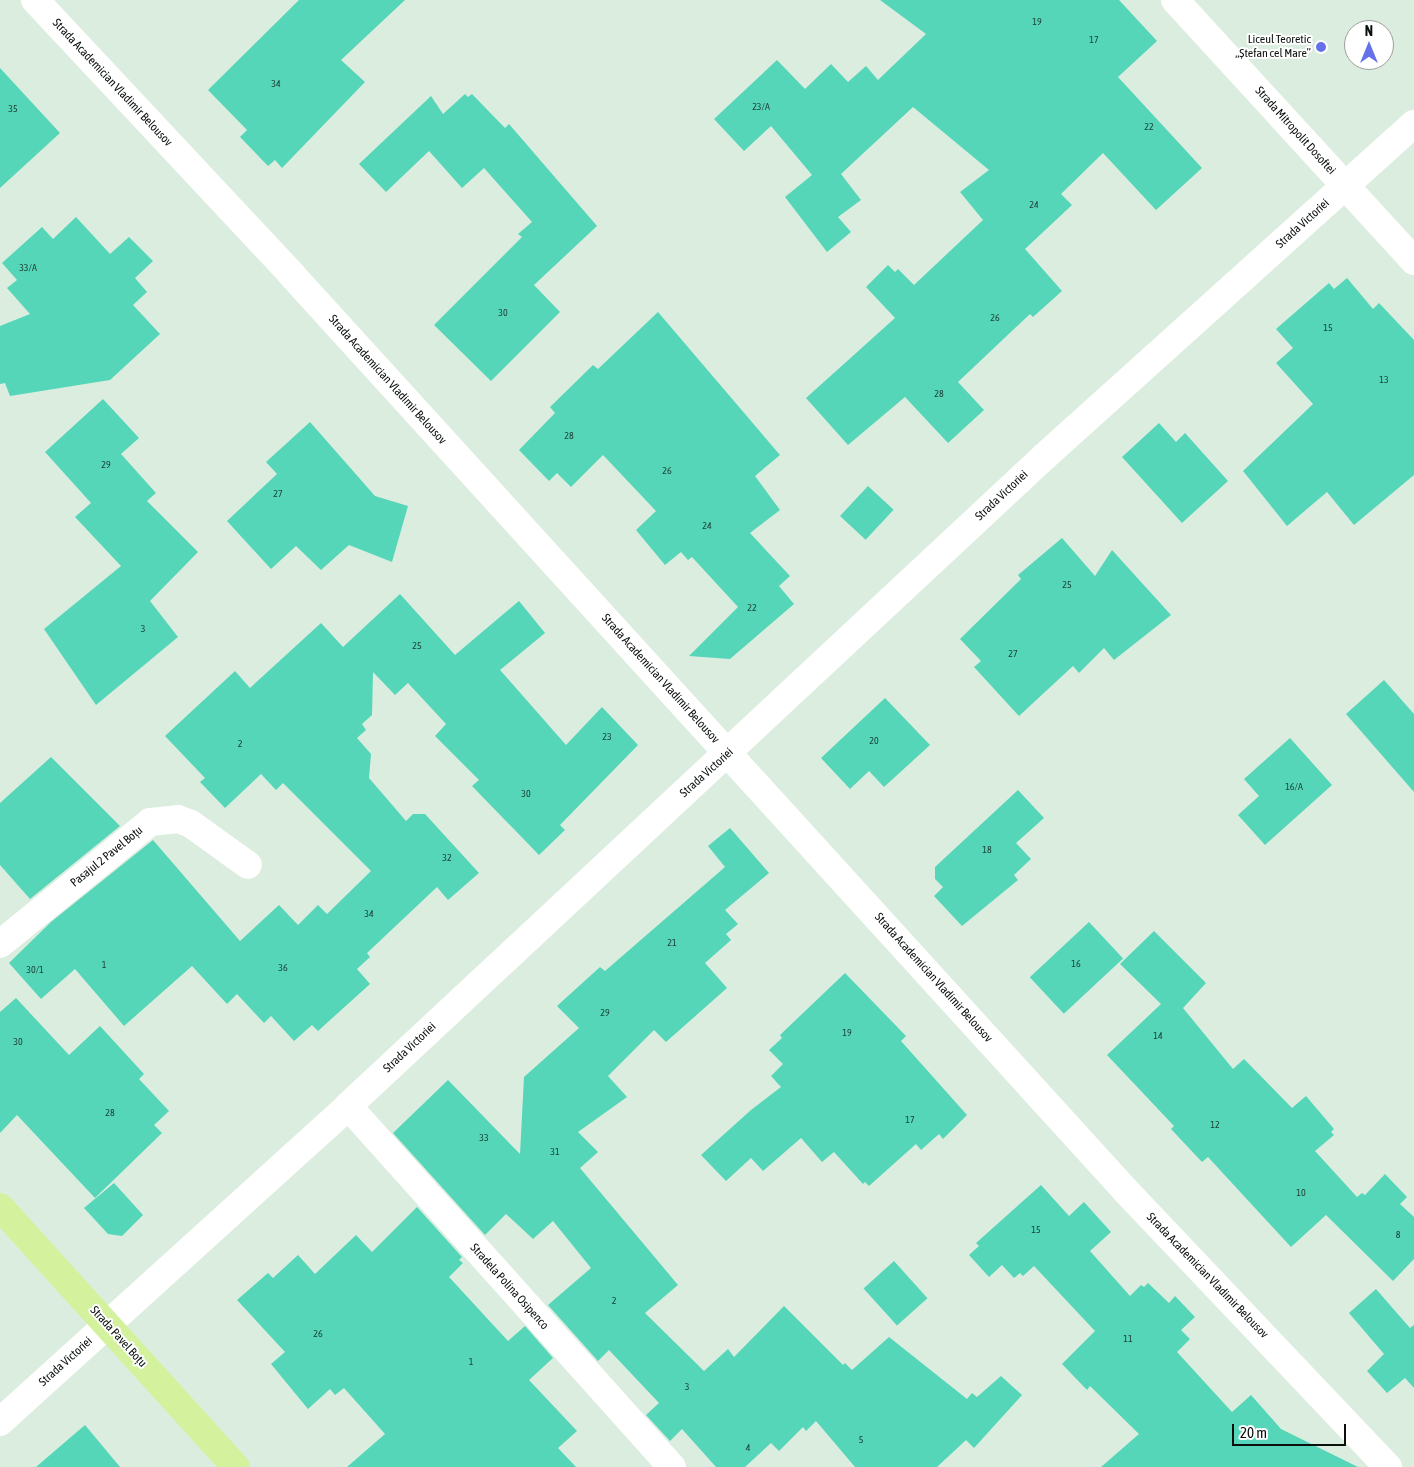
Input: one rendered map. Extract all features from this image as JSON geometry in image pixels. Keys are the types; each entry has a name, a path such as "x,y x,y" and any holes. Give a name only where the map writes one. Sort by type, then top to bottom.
{"main road":[{"name":"Strada Pavel Boțu","path":"0,1207 236,1467"}],"street":[{"name":"Strada Academician Vladimir Belousov","path":"35,0 292,275 1126,1191 1388,1467"},
{"name":"Strada Mitropolit Dosoftei","path":"1175,0 1414,262"},
{"name":"Strada Victoriei","path":"0,1422 348,1106 614,856 729,754 1002,496 1414,124"},
{"name":"Pasajul 2 Pavel Boțu","path":"0,944 150,822 178,819 191,824 248,865"},
{"name":"Stradela Polina Osipenco","path":"348,1106 672,1467"}],"building":[{"path":"299,0 405,0 341,60 365,82 282,168 275,160 268,166 240,137 247,130 208,90"},
{"path":"880,0 1119,0 1157,41 1118,77 1202,168 1156,210 1103,153 1061,194 1072,205 1025,249 1062,291 1033,317 1030,314 958,382 984,410 948,443 905,397 848,445 806,398 895,318 866,287 888,265 895,272 898,269 914,285 983,220 960,192 989,170 913,107 841,174 861,200 838,217 851,232 827,252 785,197 812,175 771,126 744,151 714,119 777,60 805,89 831,64 848,82 866,66 878,80 926,34"},
{"path":"0,68 60,133 0,188"},
{"path":"465,94 468,97 472,94 505,128 509,124 597,226 534,285 560,312 491,381 434,325 522,237 518,234 532,222 484,168 462,188 429,151 386,192 359,164 431,96 443,114"},
{"path":"76,217 110,254 129,237 153,261 135,278 147,292 133,305 160,334 110,380 10,396 5,383 0,384 0,326 30,314 7,288 17,280 2,263 42,227 53,239"},
{"path":"1347,278 1373,309 1379,303 1414,340 1414,475 1354,525 1327,492 1287,526 1243,471 1313,404 1276,363 1293,348 1276,329 1329,283 1334,289"},
{"path":"658,312 780,455 755,476 780,510 750,533 790,576 779,586 794,604 730,659 689,656 738,607 692,557 688,560 681,552 665,565 636,530 656,511 603,455 571,487 557,473 549,481 519,450 555,413 550,407 593,365 598,369"},
{"path":"103,399 139,438 121,454 156,493 147,501 198,552 150,601 178,637 96,705 44,629 121,566 75,517 91,503 45,452"},
{"path":"310,422 375,496 408,506 392,562 349,545 321,570 296,546 271,569 227,521 277,474 266,462"},
{"path":"1159,423 1176,442 1185,433 1228,481 1182,523 1122,457"},
{"path":"868,486 894,510 866,540 840,516"},
{"path":"1062,538 1095,576 1112,550 1171,615 1114,660 1104,648 1079,673 1073,666 1019,716 974,667 981,661 960,639 1021,579 1018,575"},
{"path":"400,594 455,655 519,601 545,633 500,670 566,745 602,707 638,745 560,825 565,830 539,855 472,786 479,780 435,736 446,724 408,683 395,695 373,672 372,715 362,724 366,730 357,738 371,754 369,778 406,821 413,814 425,814 479,873 448,900 437,887 367,953 370,957 357,969 370,984 318,1031 312,1025 294,1041 271,1016 264,1023 237,994 227,1004 192,966 124,1026 75,969 41,999 9,963 51,922 153,840 240,941 279,905 298,925 318,905 327,914 371,871 283,783 276,790 261,774 225,808 200,782 205,778 165,736 235,671 250,688 321,623 343,647"},
{"path":"1384,680 1414,714 1414,792 1346,714"},
{"path":"885,698 930,745 884,787 869,771 850,789 821,758"},
{"path":"1290,738 1332,785 1265,845 1238,815 1259,796 1244,779"},
{"path":"51,757 120,826 30,899 0,865 0,803"},
{"path":"1018,790 1044,818 1016,843 1031,859 1014,875 1018,880 962,926 934,896 943,887 935,879 935,867"},
{"path":"730,828 769,873 725,910 738,924 726,934 731,940 705,963 727,988 666,1042 654,1030 608,1076 627,1097 578,1132 598,1152 580,1168 678,1285 645,1313 704,1371 728,1349 734,1357 784,1306 843,1365 845,1363 852,1370 889,1337 967,1399 972,1393 977,1397 1001,1376 1022,1395 974,1448 966,1440 937,1467 855,1467 816,1421 806,1431 803,1427 779,1451 771,1443 745,1467 716,1467 682,1429 670,1441 646,1415 659,1403 609,1350 598,1361 548,1305 591,1268 553,1221 533,1239 506,1214 485,1235 393,1133 448,1080 520,1154 524,1077 579,1028 557,1006 600,967 605,971 725,867 708,846"},
{"path":"1089,922 1123,959 1064,1014 1030,977"},
{"path":"1154,931 1206,983 1183,1008 1233,1069 1244,1059 1292,1108 1306,1096 1334,1129 1331,1132 1334,1135 1315,1151 1357,1197 1362,1193 1365,1195 1385,1174 1407,1197 1400,1204 1414,1217 1414,1259 1393,1281 1326,1215 1291,1247 1208,1157 1202,1162 1171,1129 1174,1126 1107,1055 1161,1004 1120,964"},
{"path":"845,973 906,1036 901,1041 967,1115 943,1139 939,1134 921,1150 916,1144 869,1186 865,1182 863,1184 834,1152 822,1162 801,1138 763,1171 751,1158 726,1181 701,1155 751,1110 781,1087 771,1076 783,1064 769,1050 782,1038 780,1035"},
{"path":"16,998 69,1055 100,1026 144,1074 139,1079 169,1111 154,1125 162,1133 95,1198 17,1115 0,1133 0,1012"},
{"path":"114,1183 143,1215 122,1236 108,1234 84,1208"},
{"path":"1041,1185 1069,1216 1084,1202 1111,1232 1090,1251 1130,1296 1141,1285 1144,1287 1148,1283 1169,1303 1175,1296 1195,1317 1181,1330 1190,1339 1177,1352 1232,1412 1251,1395 1281,1429 1358,1467 1101,1467 1139,1434 1090,1386 1087,1390 1062,1364 1095,1331 1034,1266 1023,1276 1020,1273 1014,1278 1002,1265 989,1277 969,1255 979,1246 976,1243"},
{"path":"417,1207 462,1257 459,1260 463,1263 449,1277 508,1341 525,1326 553,1358 529,1380 577,1431 558,1448 576,1467 347,1467 385,1434 344,1388 335,1395 330,1389 308,1409 271,1364 285,1352 237,1300 268,1273 273,1278 298,1255 315,1274 356,1235 372,1252"},
{"path":"894,1261 927,1298 897,1326 864,1288"},
{"path":"1376,1289 1410,1328 1414,1325 1414,1388 1405,1378 1387,1393 1367,1371 1384,1354 1349,1313"},
{"path":"85,1425 120,1467 36,1467"}],"place":[{"name":"Liceul Teoretic „Ștefan cel Mare”","path":"1321,47"}]}
